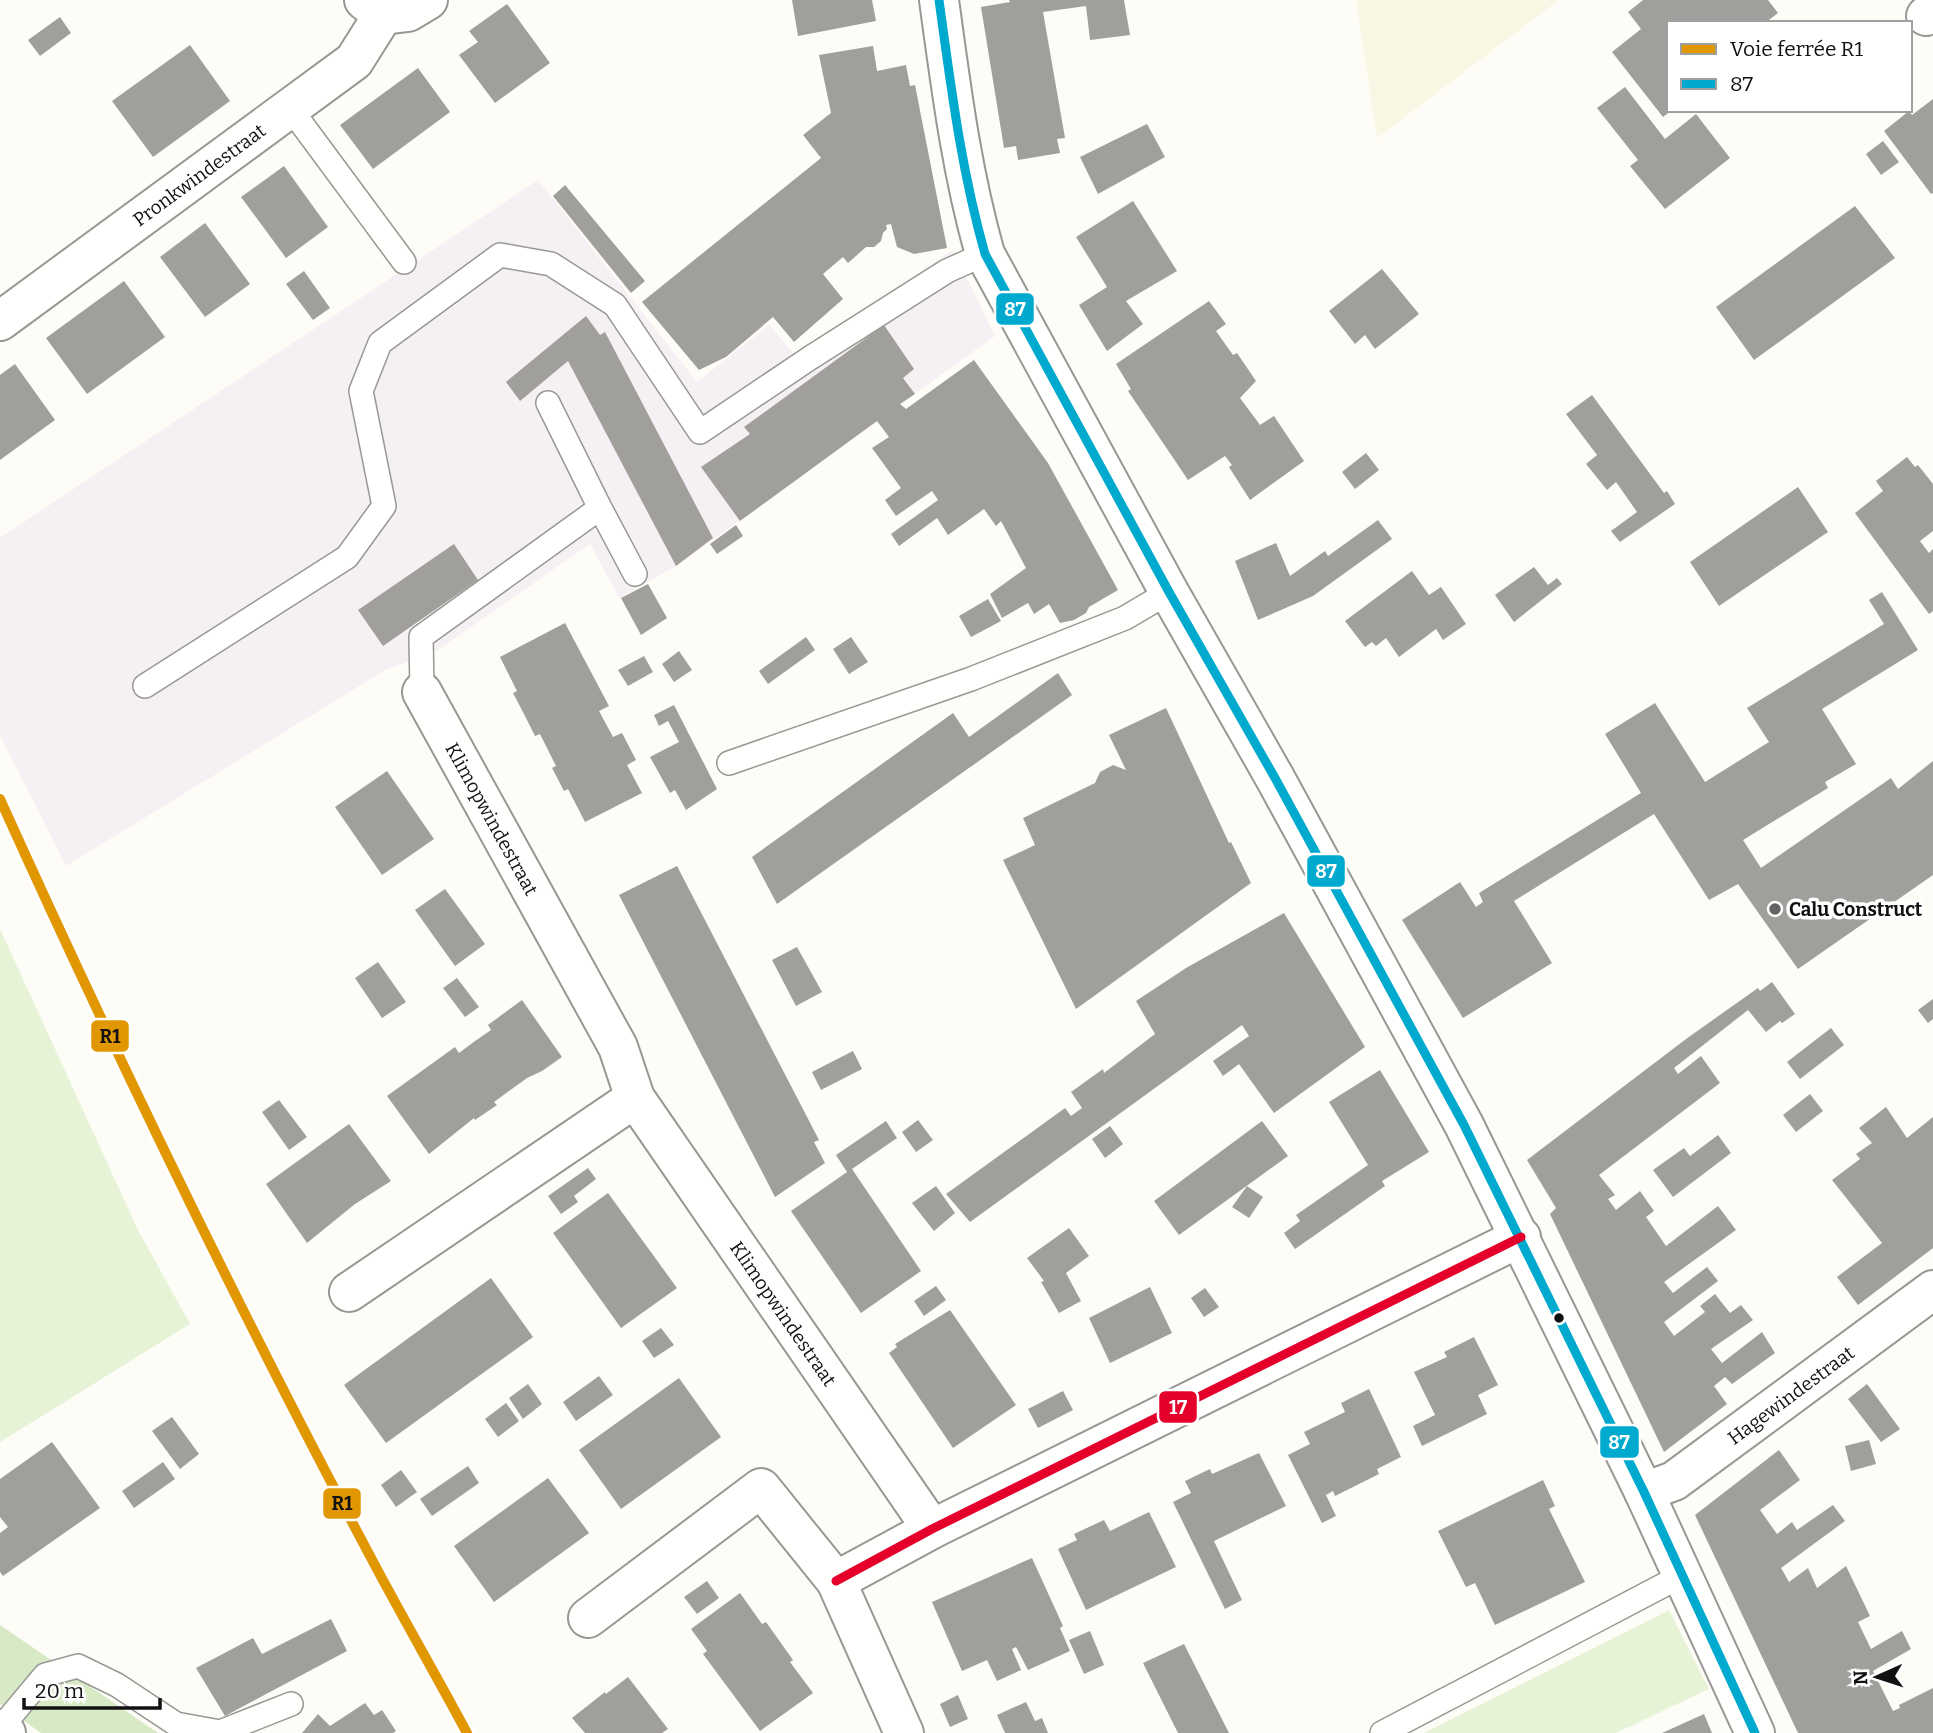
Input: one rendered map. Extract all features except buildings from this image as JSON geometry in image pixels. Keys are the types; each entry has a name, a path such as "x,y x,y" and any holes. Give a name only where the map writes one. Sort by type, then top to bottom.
{"street":[{"name":"Pronkwindestraat","path":"0,321 354,61 374,7 408,12 428,0"},
{"path":"939,0 959,144 985,254 1464,1125 1644,1492 1755,1733"},
{"name":"Klimopwindestraat","path":"422,692 618,1046 635,1098 932,1529"},
{"path":"349,1292 635,1098"},
{"path":"836,1581 932,1529 1521,1237"},
{"name":"Hagewindestraat","path":"1644,1492 1674,1481 1933,1290"},
{"path":"588,1618 761,1488 836,1581 904,1733"},
{"path":"0,1729 6,1733"}],"lane":[{"path":"290,108 404,262"},
{"path":"145,685 347,557 384,506 362,391 380,342 500,255 551,264 615,305 700,432 947,271 985,254"},
{"path":"548,403 635,574"},
{"path":"422,692 421,637 600,508"},
{"path":"729,763 984,674 1125,618 1169,592"},
{"path":"1382,1733 1681,1576"},
{"path":"0,1729 45,1675 78,1666 117,1685 176,1724 220,1732 291,1704"}],"shaded area":[{"path":"1356,0 1559,0 1377,138"},
{"path":"538,180 697,382 769,325 794,354 953,250 995,336 676,566 619,598 590,544 432,654 387,669 66,866 0,735 0,538"}],"green space":[{"path":"0,929 138,1230 190,1324 0,1442"},
{"path":"1669,1610 1709,1689 1616,1733 1424,1733"},
{"path":"0,1625 158,1733 41,1733 0,1704"}],"rail line":[{"name":"R1","path":"0,799 90,994 230,1284 378,1571 467,1733"}],"transit line":[{"name":"87","path":"939,0 963,159 985,254 1464,1125 1644,1492 1755,1733"},
{"name":"17","path":"836,1581 932,1529 1521,1237"}],"place":[{"name":"Calu Construct","path":"1775,909"}]}
